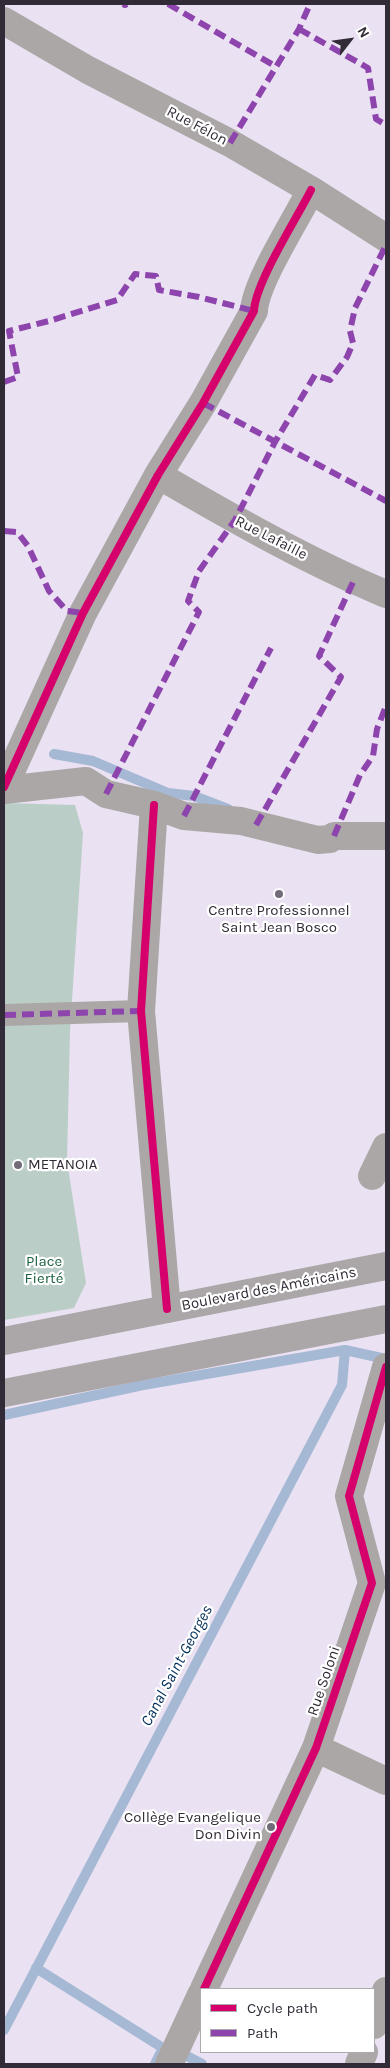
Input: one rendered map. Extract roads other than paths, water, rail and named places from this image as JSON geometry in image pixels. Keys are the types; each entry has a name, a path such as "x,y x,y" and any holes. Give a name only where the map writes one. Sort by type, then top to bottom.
{"main road":[{"name":"Boulevard des Américains","path":"4,1341 386,1266"},
{"path":"4,1393 386,1319"}],"street":[{"name":"Rue Félon","path":"4,21 88,70 230,143 311,190 386,238"},
{"path":"311,190 268,272 255,302 254,311 203,403 158,475 83,613 4,788 86,781 106,794 154,805 184,816 242,821 318,840 330,839 334,836 386,836"},
{"name":"Rue Lafaille","path":"158,475 243,524 386,594"},
{"path":"154,805 141,1011 167,1309"},
{"path":"4,1015 141,1011"},
{"path":"372,1176 386,1147"},
{"name":"Rue Soloni","path":"204,1988 316,1748 372,1583 349,1496 386,1367"},
{"path":"316,1748 386,1781"},
{"path":"375,2022 386,1991"},
{"path":"170,2062 200,1996"}],"waterway":[{"path":"54,754 93,761 168,793 194,796 228,809"},
{"path":"4,1415 143,1385 345,1350"},
{"name":"Canal Saint-Georges","path":"4,2030 342,1385 345,1350 386,1359"},
{"path":"36,1968 163,2048 155,2064"},
{"path":"180,2061 183,2054 202,2064"}],"place":[{"name":"Centre Professionnel Saint Jean Bosco","path":"279,894"},
{"name":"METANOIA","path":"18,1165"},
{"name":"Collège Evangelique Don Divin","path":"271,1827"}],"park label":[{"name":"Place Fierté","path":"44,1270"}]}
